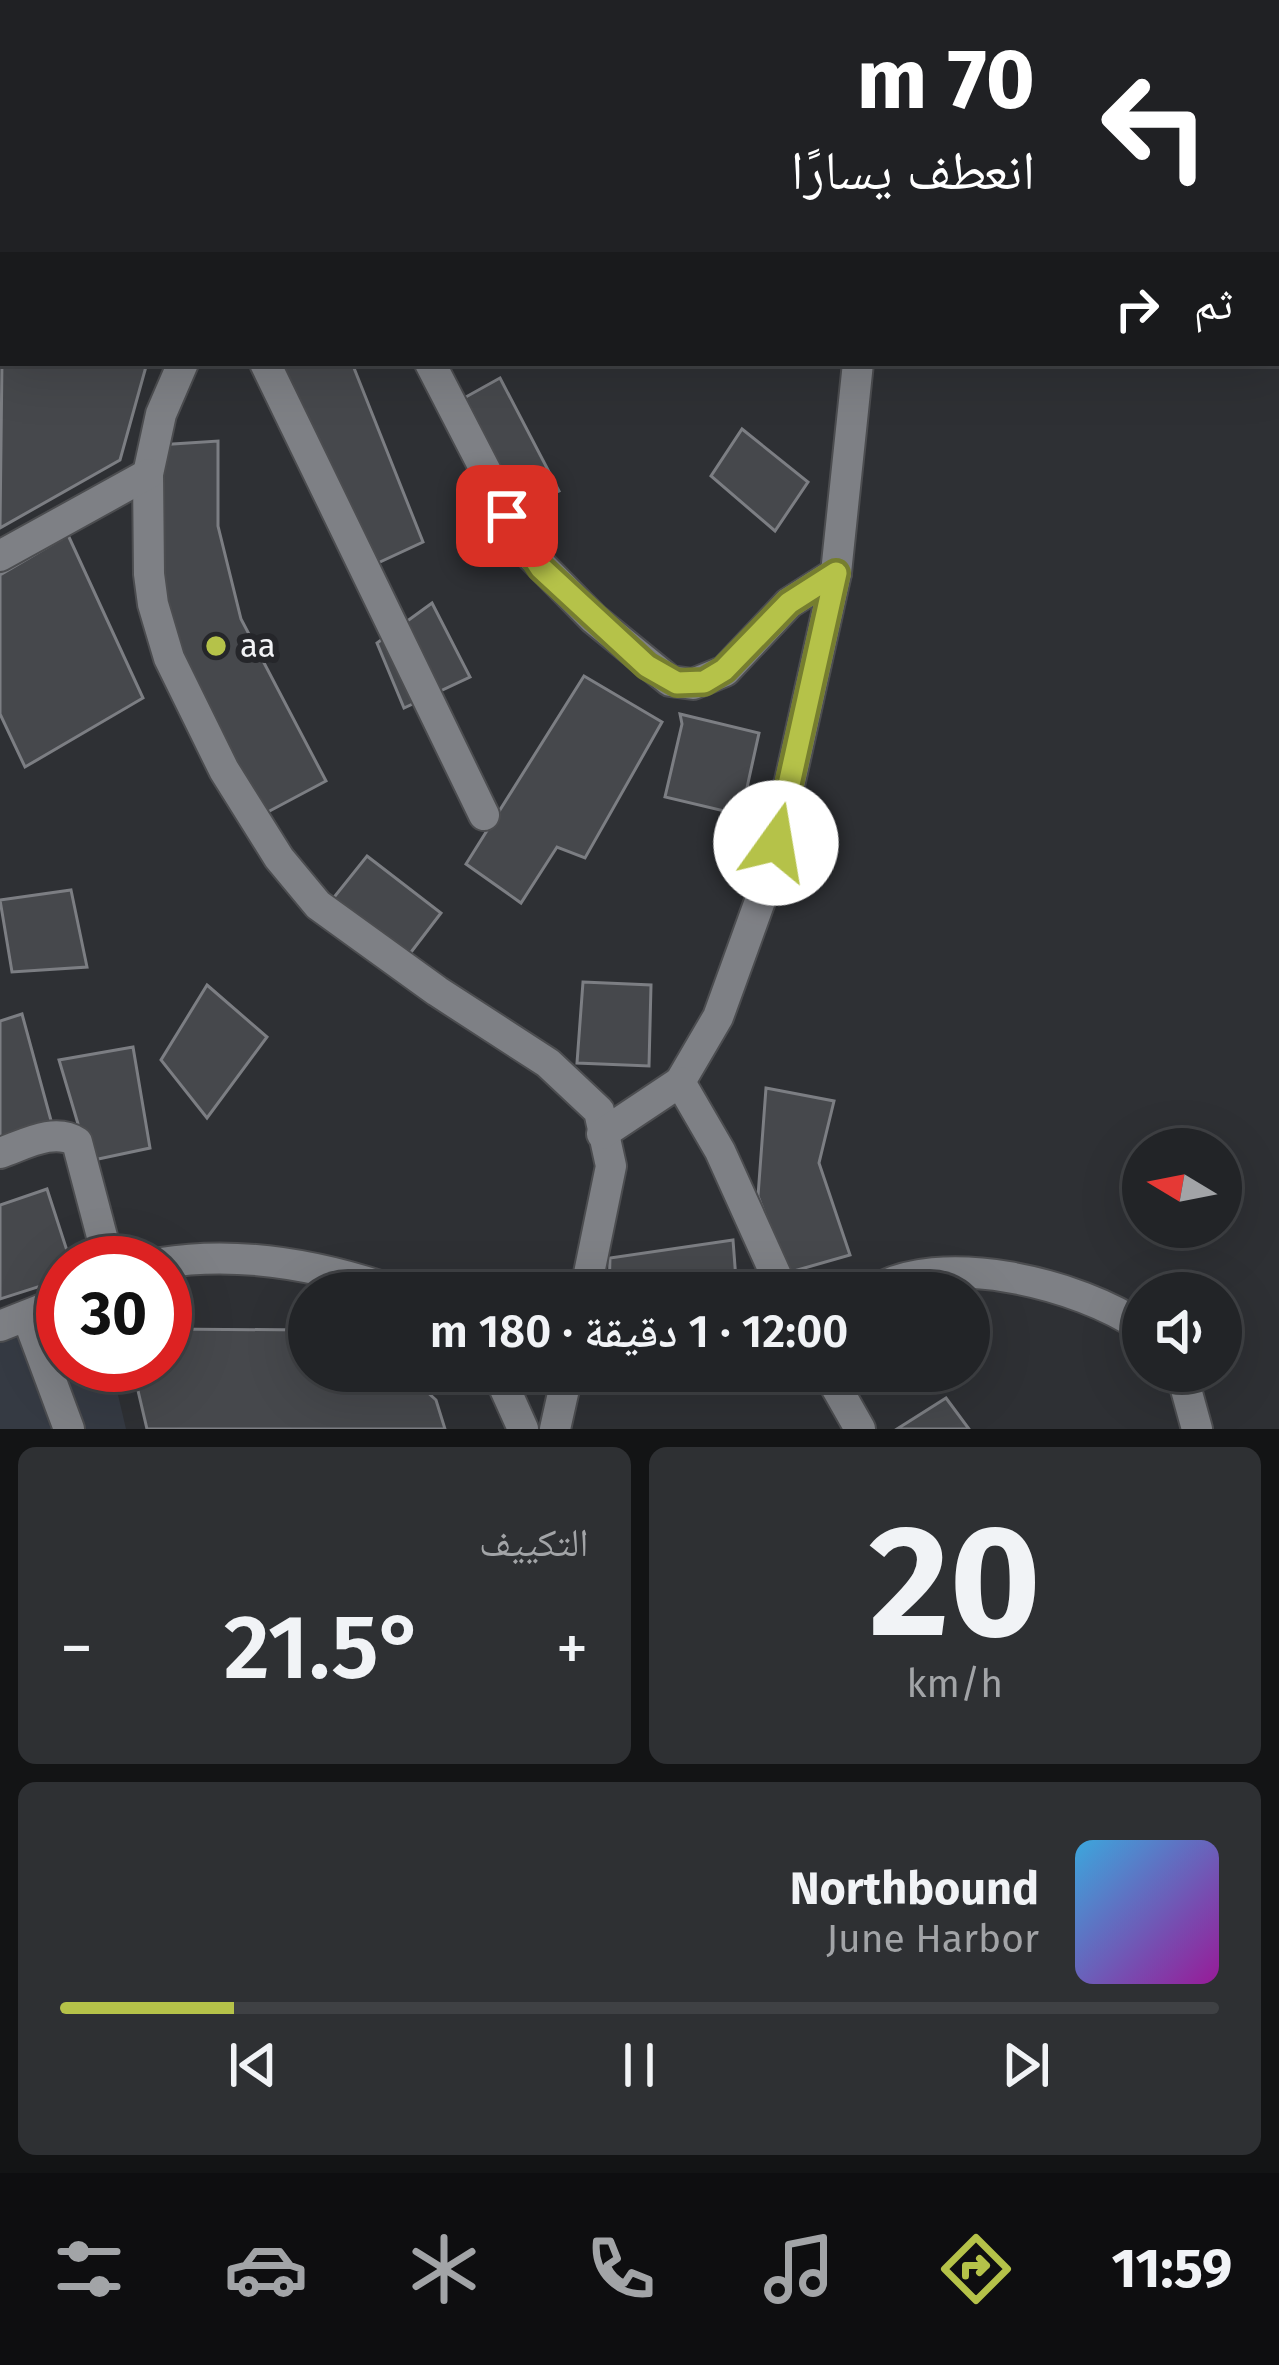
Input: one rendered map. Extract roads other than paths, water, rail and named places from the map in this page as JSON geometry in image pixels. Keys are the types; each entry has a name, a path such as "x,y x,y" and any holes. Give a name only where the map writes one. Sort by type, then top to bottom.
{"street":[{"path":"183,366 161,414 148,474 149,574 169,658 224,770 279,858 318,905 548,1063 599,1111 611,1166 589,1272"},
{"path":"266,366 484,815"},
{"path":"432,366 527,551 594,619 670,681 693,684 724,670 789,603 836,573"},
{"path":"602,1134 680,1082 718,1017 769,876 836,573 858,366"},
{"path":"0,556 148,474"},
{"path":"680,1082 720,1151 775,1272"},
{"path":"0,1153 52,1136 66,1135 76,1142 102,1236"},
{"path":"192,1259 331,1272"},
{"path":"990,1276 1085,1295 1122,1316"},
{"path":"14,1321 69,1429"},
{"path":"506,1392 523,1429"},
{"path":"555,1429 563,1392"},
{"path":"838,1392 860,1429"},
{"path":"1187,1392 1197,1429"}],"place":[{"name":"aa","path":"216,646"}]}
